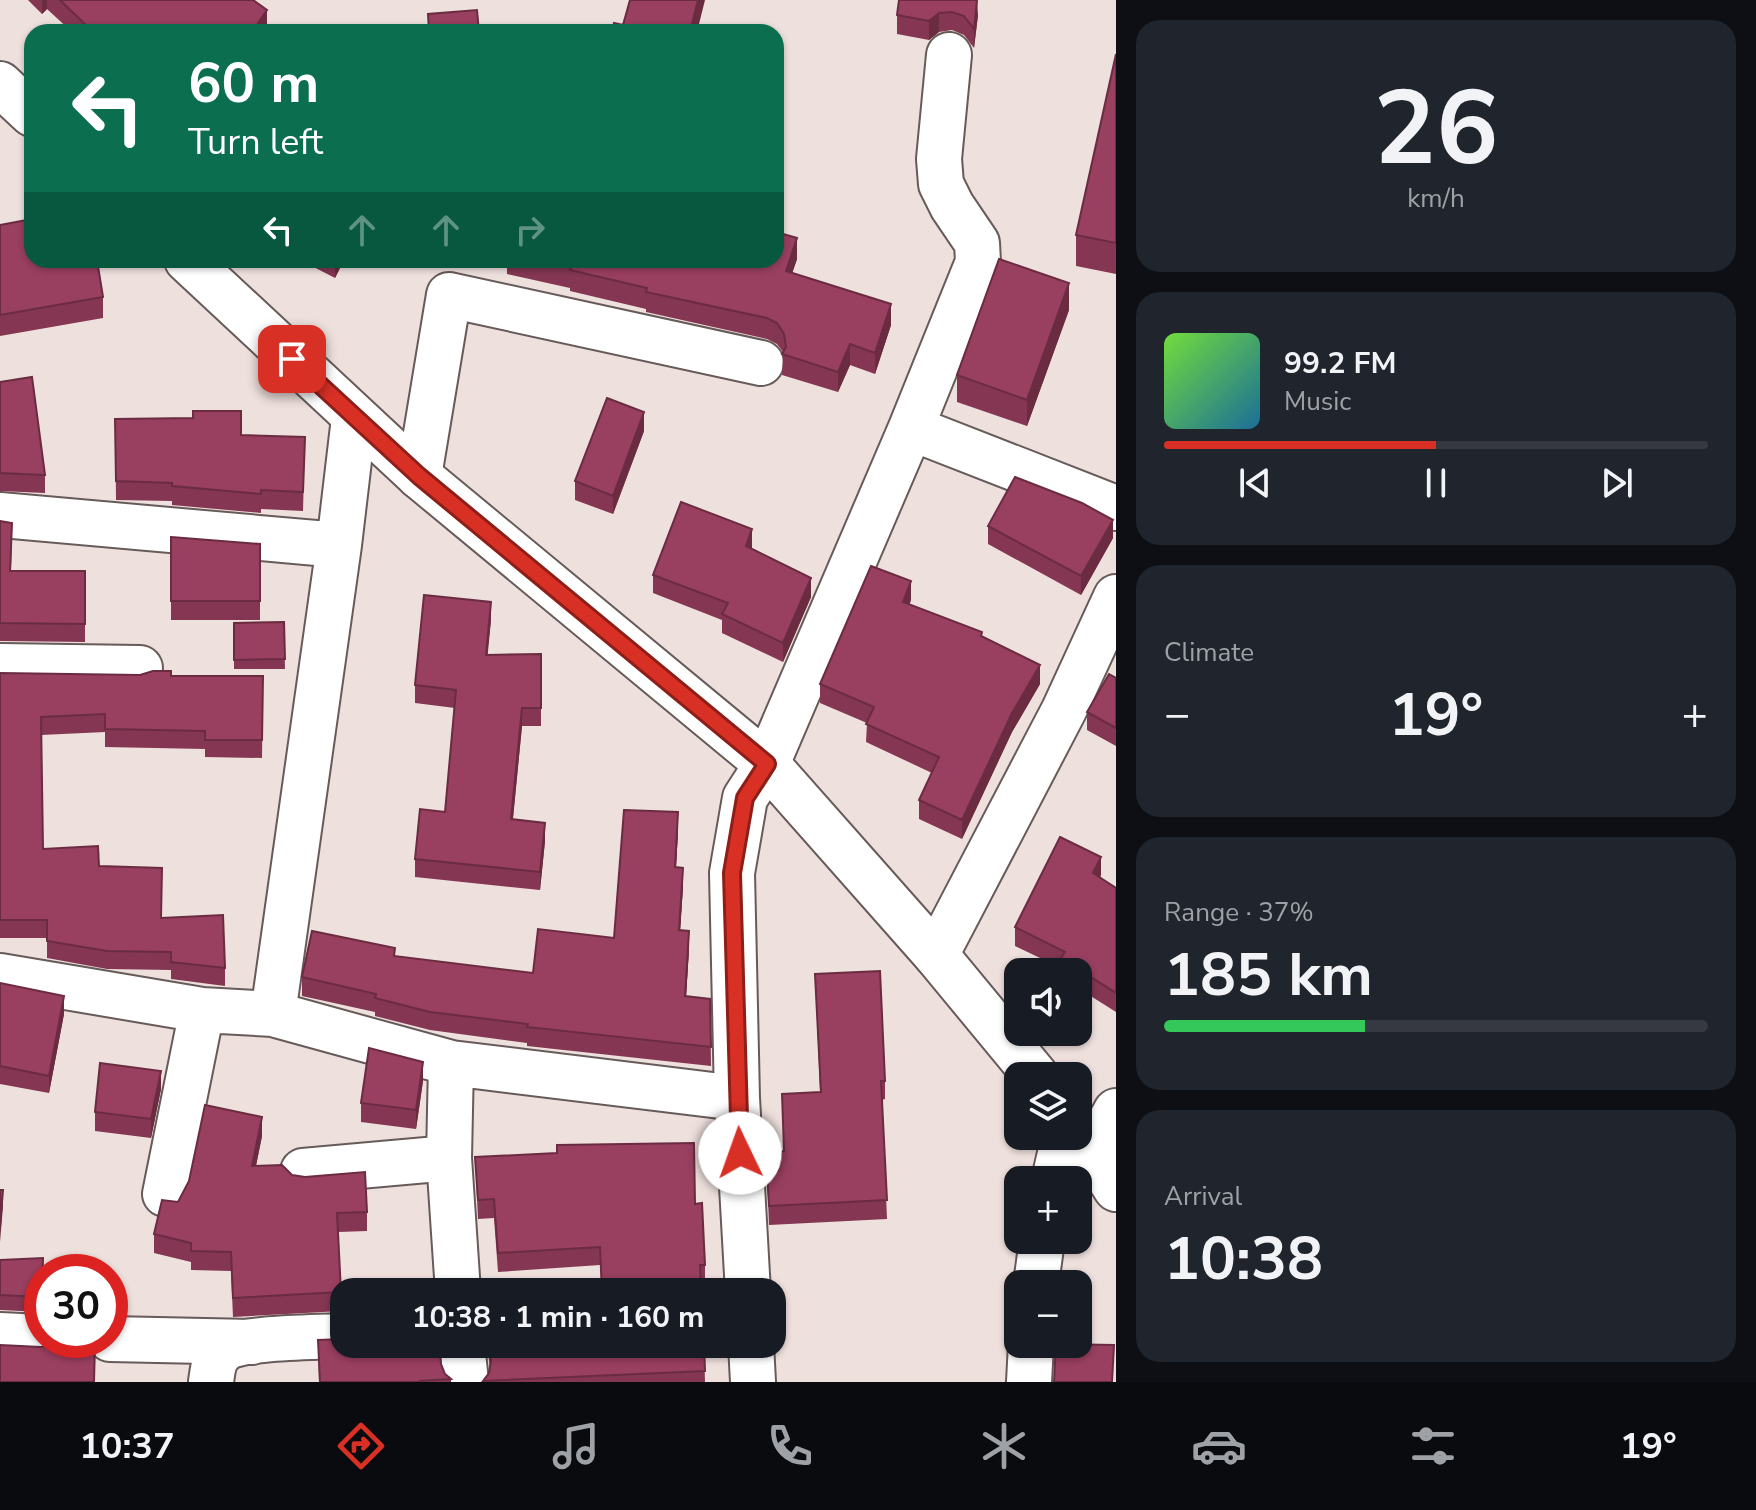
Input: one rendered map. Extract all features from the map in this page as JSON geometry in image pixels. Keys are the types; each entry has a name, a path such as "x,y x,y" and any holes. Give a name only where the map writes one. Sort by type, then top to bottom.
{"street":[{"path":"747,1278 737,1098 732,873 745,798 767,764 911,428 978,262 977,243 941,184 939,159 949,55"},
{"path":"0,84 24,106"},
{"path":"195,268 419,476 767,764 936,955 1024,1062"},
{"path":"419,476 451,277 761,363"},
{"path":"273,1014 354,418"},
{"path":"911,428 1116,508"},
{"path":"0,515 339,545"},
{"path":"936,955 1064,710 1116,597"},
{"path":"0,666 140,668"},
{"path":"0,976 202,1010 273,1014 451,1063 737,1098"},
{"path":"165,1194 202,1010"},
{"path":"451,1063 449,1158 457,1278"},
{"path":"1092,1129 1116,1111"},
{"path":"1086,1150 1116,1189"},
{"path":"303,1171 449,1158"},
{"path":"0,1335 24,1336"},
{"path":"211,1382 214,1360 227,1346 330,1337"},
{"path":"128,1339 253,1342"},
{"path":"463,1358 466,1382"},
{"path":"752,1358 753,1382"},
{"path":"1029,1382 1030,1358"}],"building":[{"path":"60,0 253,0 267,10 257,24 85,24"},
{"path":"630,0 698,0 692,24 623,24"},
{"path":"899,0 977,0 974,29 964,16 952,12 939,13 929,21 897,15"},
{"path":"477,10 478,24 429,24 428,14"},
{"path":"1116,54 1116,243 1076,235"},
{"path":"24,220 24,268 98,268 103,297 0,315 0,225"},
{"path":"784,234 797,238 786,271 891,304 875,353 850,344 838,372 782,354 786,347 784,334 777,323 767,318 646,292 647,288 570,270 784,268"},
{"path":"999,259 1069,283 1027,400 957,375"},
{"path":"32,377 45,475 0,473 0,382"},
{"path":"607,398 644,412 613,496 575,481"},
{"path":"193,411 241,411 241,435 305,437 303,492 261,490 261,494 172,486 172,483 116,481 115,419 193,418"},
{"path":"1015,477 1082,503 1113,520 1081,576 988,526"},
{"path":"681,502 752,529 746,546 811,578 783,643 722,614 728,603 653,575"},
{"path":"0,521 12,523 10,571 85,571 85,624 0,623"},
{"path":"171,537 260,544 260,601 171,601"},
{"path":"871,566 911,581 903,602 982,632 981,636 1040,665 1012,713 962,820 919,800 939,757 866,724 874,707 820,684"},
{"path":"424,595 491,602 486,655 541,654 541,708 522,708 511,819 545,823 540,872 415,859 420,809 445,812 456,690 415,685"},
{"path":"284,622 285,659 234,660 234,623"},
{"path":"171,671 171,676 263,676 262,740 205,740 205,731 105,729 105,714 41,717 43,849 98,846 99,866 162,868 161,918 223,915 225,968 171,962 171,952 107,951 47,941 47,920 0,920 0,673 140,675"},
{"path":"1109,674 1116,678 1116,728 1087,712"},
{"path":"624,810 678,812 675,867 683,868 679,930 689,931 685,996 710,999 711,1047 527,1027 528,1024 430,1012 375,998 376,994 302,977 312,931 395,948 394,956 533,973 538,929 614,938"},
{"path":"1060,837 1101,857 1093,873 1116,888 1116,993 1092,978 1092,958 1061,958 1065,952 1015,927"},
{"path":"880,971 887,1200 769,1206 766,1152 784,1151 782,1094 821,1092 815,974"},
{"path":"0,983 64,996 49,1076 0,1066"},
{"path":"369,1048 423,1062 416,1110 361,1103"},
{"path":"100,1063 161,1071 151,1119 95,1112"},
{"path":"205,1105 262,1117 252,1166 282,1165 292,1175 305,1177 365,1172 367,1212 337,1213 340,1278 330,1278 330,1293 233,1298 231,1252 191,1251 191,1243 154,1234 162,1200 178,1202 189,1181"},
{"path":"694,1143 695,1204 702,1203 705,1265 700,1265 700,1278 601,1278 600,1247 498,1253 494,1199 478,1200 475,1157 557,1153 557,1145"},
{"path":"0,1190 3,1190 0,1227"},
{"path":"24,1259 24,1296 0,1295 0,1260"},
{"path":"318,1340 330,1340 330,1358 440,1358 445,1374 451,1379 320,1382"},
{"path":"0,1345 24,1346 24,1358 95,1358 94,1382 0,1382"},
{"path":"1092,1345 1114,1345 1112,1382 1054,1382 1055,1358 1092,1358"},
{"path":"491,1358 705,1358 705,1371 483,1381 489,1373"}],"route":[{"path":"292,359 419,476 767,764 745,798 732,873 740,1153"}]}
